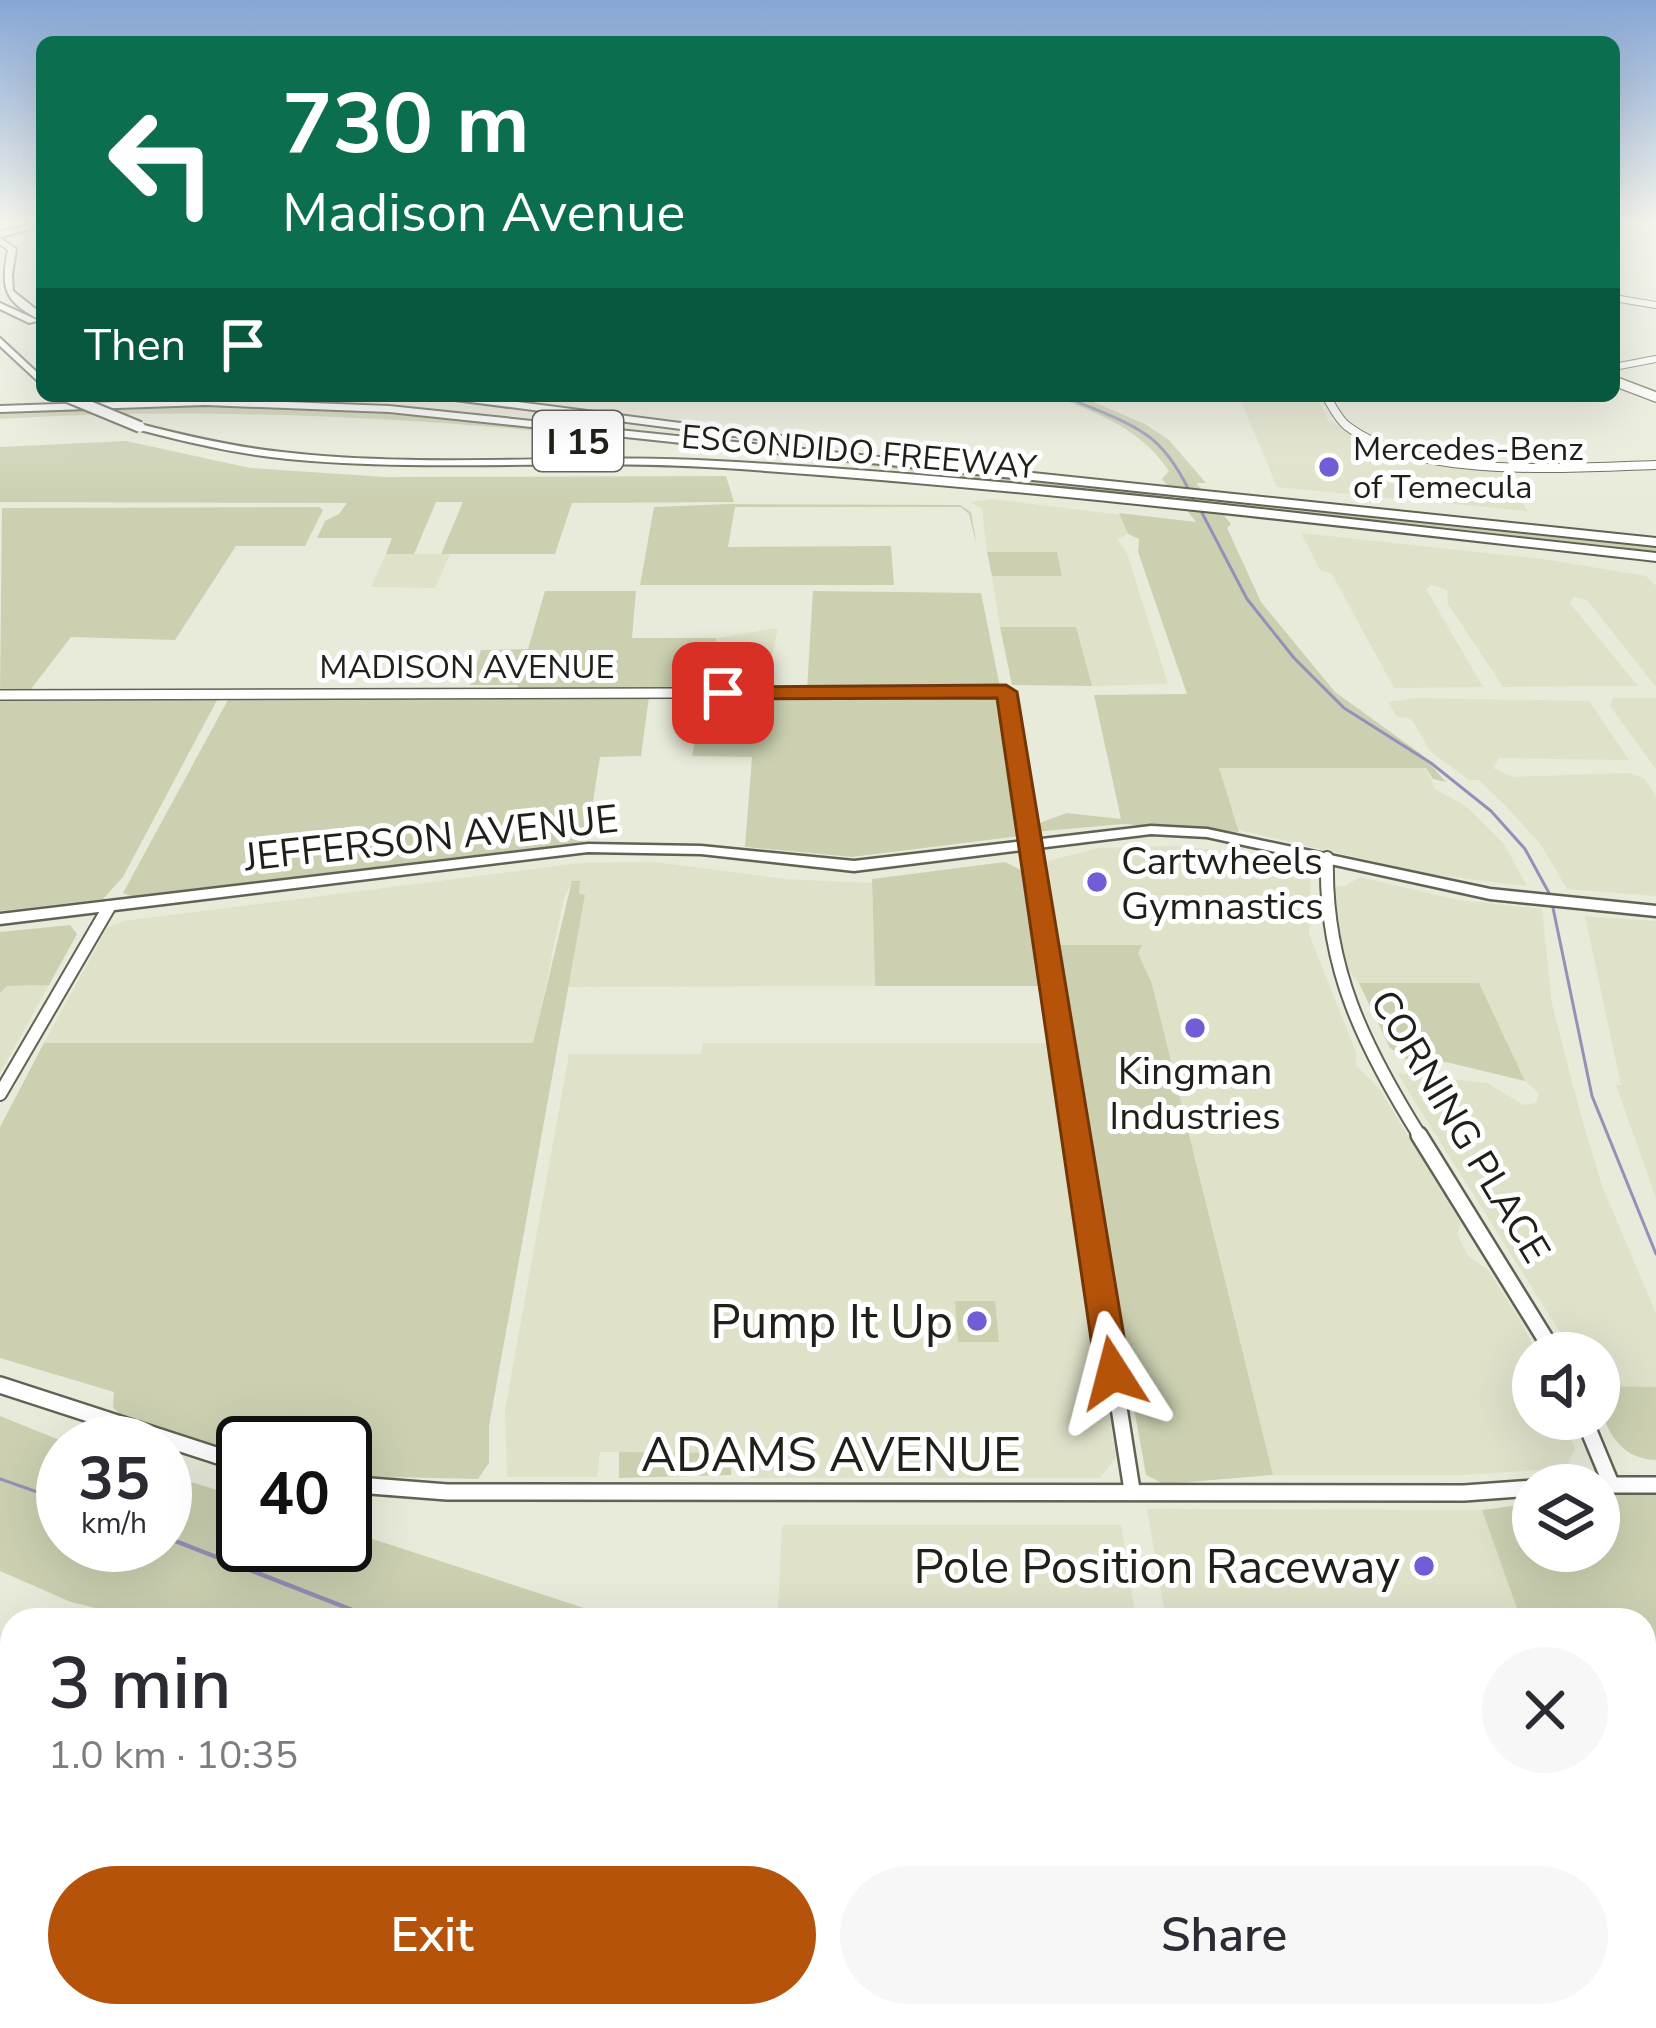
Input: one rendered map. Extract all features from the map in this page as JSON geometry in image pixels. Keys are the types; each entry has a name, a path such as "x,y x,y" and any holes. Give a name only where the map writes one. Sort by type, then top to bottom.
{"highway":[{"path":"3,346 36,376"},
{"name":"ESCONDIDO FREEWAY","path":"80,402 140,427 210,445 340,462 716,464 1656,557"},
{"path":"35,406 95,402"},
{"path":"378,402 659,437"},
{"path":"384,402 868,451"},
{"path":"493,402 1141,484"},
{"name":"I 15","path":"0,409 300,404 659,437"},
{"name":"I 15","path":"0,421 201,413 380,421 1154,504"},
{"name":"ESCONDIDO FREEWAY","path":"659,437 1656,539"},
{"path":"1534,544 1656,568"}],"main road":[{"path":"1620,370 1656,357"},
{"path":"1620,375 1656,395"},
{"name":"JEFFERSON AVENUE","path":"107,911 412,870 630,847 854,866 1101,840 1226,838 1438,886 1656,907"},
{"name":"JEFFERSON AVENUE","path":"0,922 611,855 672,856 796,872 891,872 1030,847"},
{"path":"796,872 854,866"},
{"path":"346,887 412,870"}],"street":[{"path":"1329,402 1336,418 1363,436 1432,458 1656,464"},
{"name":"MADISON AVENUE","path":"0,695 1006,692 1030,847"},
{"path":"1030,847 1132,1490"},
{"name":"CORNING PLACE","path":"1327,859 1320,892 1323,922 1342,993 1544,1332"},
{"path":"0,1094 107,911"},
{"path":"0,1385 216,1455"},
{"path":"1620,1484 1656,1484"},
{"name":"ADAMS AVENUE","path":"372,1486 446,1492 1512,1490"}],"shaded area":[{"path":"1068,402 1093,402 1169,440 1206,483 1196,483 1231,524 1227,528 1261,602 1335,692 1421,754 1446,782 1433,779 1426,768 1219,768 1239,832 1123,824 1034,832 1031,826 1067,813 1121,819 1094,695 1187,694 1138,552 1139,539 1128,534 1119,513 1196,522 1162,479 1169,471 1158,456 1103,417"},
{"path":"1242,402 1320,402 1328,420 1376,447 1412,459 1507,469 1527,511 1277,487"},
{"path":"241,406 405,415 1171,495 1177,502 590,435 442,423 147,414 0,419 0,411"},
{"path":"126,441 250,468 385,477 726,476 734,502 572,503 555,554 441,554 463,502 436,502 414,554 386,554 392,538 317,538 325,521 347,503 0,502 0,447"},
{"path":"992,499 1122,515 1128,534 1117,539 1127,553 1168,684 1092,686 1075,627 1000,627 992,576 1062,575 1056,552 987,552 982,509 971,502"},
{"path":"1214,499 1656,545 1656,552 1220,506"},
{"path":"960,505 971,512 977,546 969,514 961,507 735,507 728,547 891,546 894,585 640,585 654,507"},
{"path":"2,508 323,510 305,546 236,546 175,640 71,637 28,693 0,693"},
{"path":"1301,533 1543,559 1646,576 1656,586 1656,687 1588,601 1575,597 1569,602 1638,686 1503,687 1448,604 1447,590 1432,585 1426,589 1483,687 1394,688 1332,574 1320,570"},
{"path":"987,552 1057,552 1062,576 992,576"},
{"path":"386,554 450,554 435,588 371,587"},
{"path":"545,591 636,591 632,638 716,638 712,688 517,691 518,685 470,685 481,650 528,649"},
{"path":"813,591 981,593 1000,687 807,689"},
{"path":"1000,627 1076,627 1092,686 1012,685"},
{"path":"778,628 765,689 712,688 716,638"},
{"path":"991,695 1001,702 1021,836 852,857 745,847 752,757 692,756 704,696"},
{"path":"0,697 217,700 123,877 103,899 0,911"},
{"path":"649,697 641,756 600,757 587,839 582,842 132,897 123,893 229,698"},
{"path":"1416,698 1589,701 1629,760 1499,758 1493,768 1513,777 1630,773 1645,779 1656,797 1656,896 1567,889 1541,845 1505,805 1479,780 1469,780 1430,751 1411,718 1397,717 1388,702"},
{"path":"1613,698 1656,698 1656,769 1610,706"},
{"path":"1218,768 1426,768 1435,789 1466,806 1504,844 1527,886 1428,874 1239,830"},
{"path":"1178,846 1282,858 1298,861 1311,873 1309,934 1356,1052 1356,1065 1380,1090 1461,1223 1457,1234 1468,1256 1488,1270 1526,1332 1512,1332 1512,1440 1572,1440 1575,1448 1568,1464 1512,1464 1512,1472 1464,1475 1273,1475 1152,984 1066,985 1045,862 1098,848"},
{"path":"655,862 784,879 872,883 875,986 568,987 585,896 579,895 580,881 573,881 564,897 534,1043 44,1043 107,928 123,921 581,863"},
{"path":"1005,862 1021,870 1039,986 875,986 872,879"},
{"path":"1360,877 1458,900 1542,909 1552,1004 1580,1112 1602,1186 1656,1313 1656,1387 1620,1386 1620,1332 1560,1332 1397,1073 1487,1083 1524,1105 1536,1103 1539,1093 1525,1081 1479,983 1359,983 1342,961 1333,915 1336,886 1344,887"},
{"path":"572,881 580,881 579,894 585,895 489,1426 489,1463 478,1479 372,1477 372,1416 216,1416 216,1447 192,1439 192,1416 121,1416 113,1407 114,1392 0,1358 0,1127 44,1043 533,1043"},
{"path":"1585,916 1656,921 1656,1198 1616,1085 1621,1085"},
{"path":"70,925 77,934 49,985 7,986 0,993 0,932"},
{"path":"1059,945 1142,945 1138,953 1152,984 1273,1475 1164,1484 1146,1475 1068,1037"},
{"path":"1359,983 1479,983 1525,1081 1446,1062 1410,1062 1390,1048"},
{"path":"49,985 0,1073 0,993 7,986"},
{"path":"703,1043 1048,1043 1116,1457 1100,1478 750,1478 749,1453 600,1452 597,1477 507,1477 505,1410 569,1054 701,1054"},
{"name":"Pump It Up","path":"955,1301 995,1301 999,1342 958,1342"},
{"path":"1620,1386 1656,1387 1656,1460 1631,1454 1616,1440 1620,1440"},
{"path":"0,1416 36,1431 36,1572 192,1572 192,1482 216,1490 216,1572 372,1572 372,1539 584,1608 95,1608 0,1571"},
{"path":"619,1452 732,1453 731,1475 619,1478"},
{"path":"1620,1493 1656,1494 1656,1608 1517,1608 1482,1510 1512,1506 1512,1572 1620,1572"},
{"path":"1147,1509 1482,1510 1517,1608 1164,1608"},
{"path":"782,1525 1121,1525 1134,1608 778,1608"}],"waterway":[{"path":"1078,402 1127,423 1157,443 1194,501"},
{"path":"1200,509 1247,599 1294,658 1344,708 1431,763 1491,811 1525,849 1549,893"},
{"path":"1552,903 1592,1096 1656,1254"},
{"path":"0,1479 36,1492"},
{"path":"192,1548 347,1608"}],"place":[{"name":"Mercedes-Benz of Temecula","path":"1329,467"},
{"name":"Cartwheels Gymnastics","path":"1097,882"},
{"name":"Kingman Industries","path":"1195,1028"},
{"name":"Pump It Up","path":"977,1321"},
{"name":"Pole Position Raceway","path":"1424,1566"}],"route":[{"path":"723,693 1006,692 1113,1373"}]}
